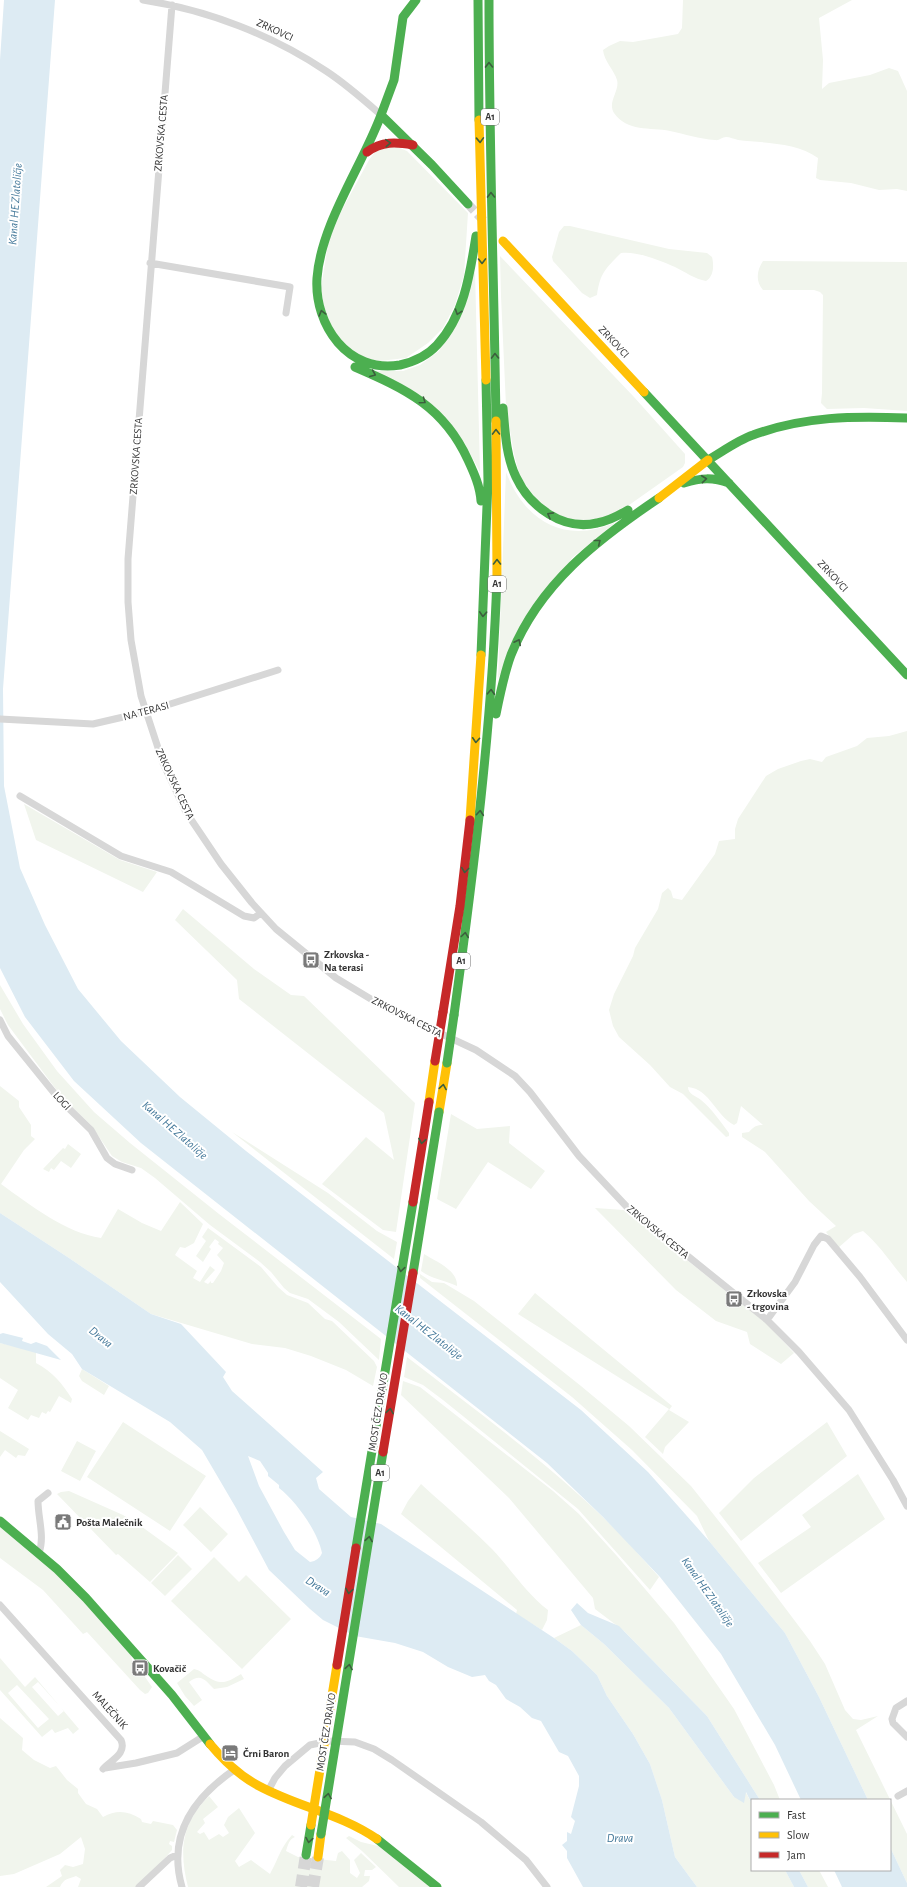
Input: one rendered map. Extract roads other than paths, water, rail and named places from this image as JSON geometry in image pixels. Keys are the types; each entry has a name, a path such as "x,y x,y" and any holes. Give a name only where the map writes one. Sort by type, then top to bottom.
{"main road":[{"path":"416,0 408,8 403,17 394,80 375,135 330,228 321,254 317,278 321,314 328,333 341,350 362,363 381,367 398,366 413,362 436,346 447,332 455,318 469,276 476,236 476,198 482,194"},
{"name":"A1","path":"478,0 479,111 488,481 486,533"},
{"name":"A1","path":"483,773 490,701 497,578 489,0"},
{"path":"333,350 318,329 310,296 310,276 314,252 324,225 368,129 381,115"},
{"name":"ZRKOVCI","path":"381,115 413,145 468,204"},
{"path":"366,152 375,145 383,143 397,142 413,145"},
{"name":"ZRKOVCI","path":"503,241 729,482 907,675"},
{"path":"343,360 420,398 447,423 465,451 481,491 481,525 486,533"},
{"path":"495,395 502,405 505,434 512,466 523,490 530,499 546,513 569,523 593,525 614,518 690,466 708,460"},
{"path":"483,773 489,766 498,703 504,675 511,655 543,596 576,560 622,523 679,483 708,460 752,435 769,429 820,418 858,416 907,418"},
{"path":"679,483 688,483 702,478 717,479 729,482"},
{"name":"MOST ČEZ DRAVO","path":"306,1855 460,906 472,807 479,701 486,533"},
{"name":"MOST ČEZ DRAVO","path":"318,1857 447,1063 473,881 483,773"},
{"path":"0,1521 39,1553 96,1607 234,1770 268,1791 338,1816 360,1828 396,1853 437,1887"}],"street":[{"name":"ZRKOVCI","path":"143,0 172,5 247,30 281,45 328,72 381,115"},
{"name":"ZRKOVSKA CESTA","path":"172,5 150,263 129,551 128,602 131,640 145,712 163,763 186,812 221,864 261,913 276,929 336,978 384,1007 476,1050 515,1076 530,1092 579,1156 627,1207 768,1320 799,1352 849,1410 893,1480 907,1506"},
{"path":"150,263 290,287 286,313"},
{"name":"NA TERASI","path":"0,719 93,724 145,712 278,670"},
{"path":"20,796 121,856 171,872 244,916 254,918 261,913"},
{"name":"LOGI","path":"0,1020 8,1036 50,1089 91,1130 107,1158 115,1164 132,1170"},
{"path":"768,1320 795,1282 814,1245 821,1236 828,1240 860,1277 907,1340"},
{"path":"39,1553 42,1538 38,1514 38,1501 48,1492"},
{"name":"MALEČNIK","path":"0,1605 121,1740 123,1745 122,1752 103,1769 177,1753 204,1736"},
{"path":"907,1701 896,1708 892,1719 907,1737"},
{"path":"268,1791 284,1766 310,1745 329,1741 355,1742 374,1749 392,1760 480,1822 526,1860 547,1887"},
{"path":"182,1887 179,1877 177,1855 180,1837 191,1811 213,1786 234,1770"},
{"path":"898,1796 907,1791"},
{"path":"139,1887 170,1858 177,1855"}],"water":[{"name":"Kanal HE Zlatoličje","path":"4,0 55,0 3,689 4,786 20,868 45,925 78,989 121,1041 180,1097 246,1151 581,1410 648,1472 709,1541 785,1633 819,1697 868,1799 801,1799 775,1745 721,1654 660,1577 603,1517 547,1463 141,1143 74,1081 25,1017 0,968 0,60"},
{"name":"Drava","path":"0,1213 151,1314 181,1324 226,1372 223,1377 232,1391 323,1472 316,1478 319,1489 351,1517 381,1524 572,1651 597,1675 607,1696 633,1734 650,1764 662,1800 675,1857 697,1887 583,1887 567,1858 567,1851 562,1845 567,1841 567,1832 571,1834 575,1821 571,1817 579,1786 579,1776 568,1756 559,1752 541,1721 532,1718 520,1707 506,1699 496,1685 489,1681 485,1675 472,1677 448,1667 423,1652 395,1643 355,1636 323,1620 269,1570 236,1508 202,1450 170,1422 82,1369 72,1354 48,1334 0,1282","holes":["248,1456 260,1461 268,1473 268,1476 279,1485 279,1488 299,1509 311,1527 320,1545 322,1553 316,1560 310,1562 295,1550 284,1532 259,1486"]},
{"path":"3,1333 23,1338 22,1341 31,1344 36,1342 47,1346 61,1360 0,1343 0,1334"},
{"path":"577,1603 588,1613 619,1626 707,1716 759,1799 751,1799 751,1802 746,1792 744,1803 734,1797 669,1708 604,1644 581,1625 571,1610"},
{"path":"891,1849 907,1883 907,1887 842,1887 834,1871 891,1871"},
{"path":"786,1871 800,1871 808,1887 794,1887"}],"tunnel":[{"path":"468,204 484,221"},
{"path":"301,1887 306,1855"},
{"path":"313,1887 318,1857"}],"place":[{"name":"Zrkovska - Na terasi","path":"311,960"},
{"name":"Zrkovska - trgovina","path":"734,1299"},
{"name":"Pošta Malečnik","path":"63,1522"},
{"name":"Kovačič","path":"140,1668"},
{"name":"Črni Baron","path":"230,1753"}]}
